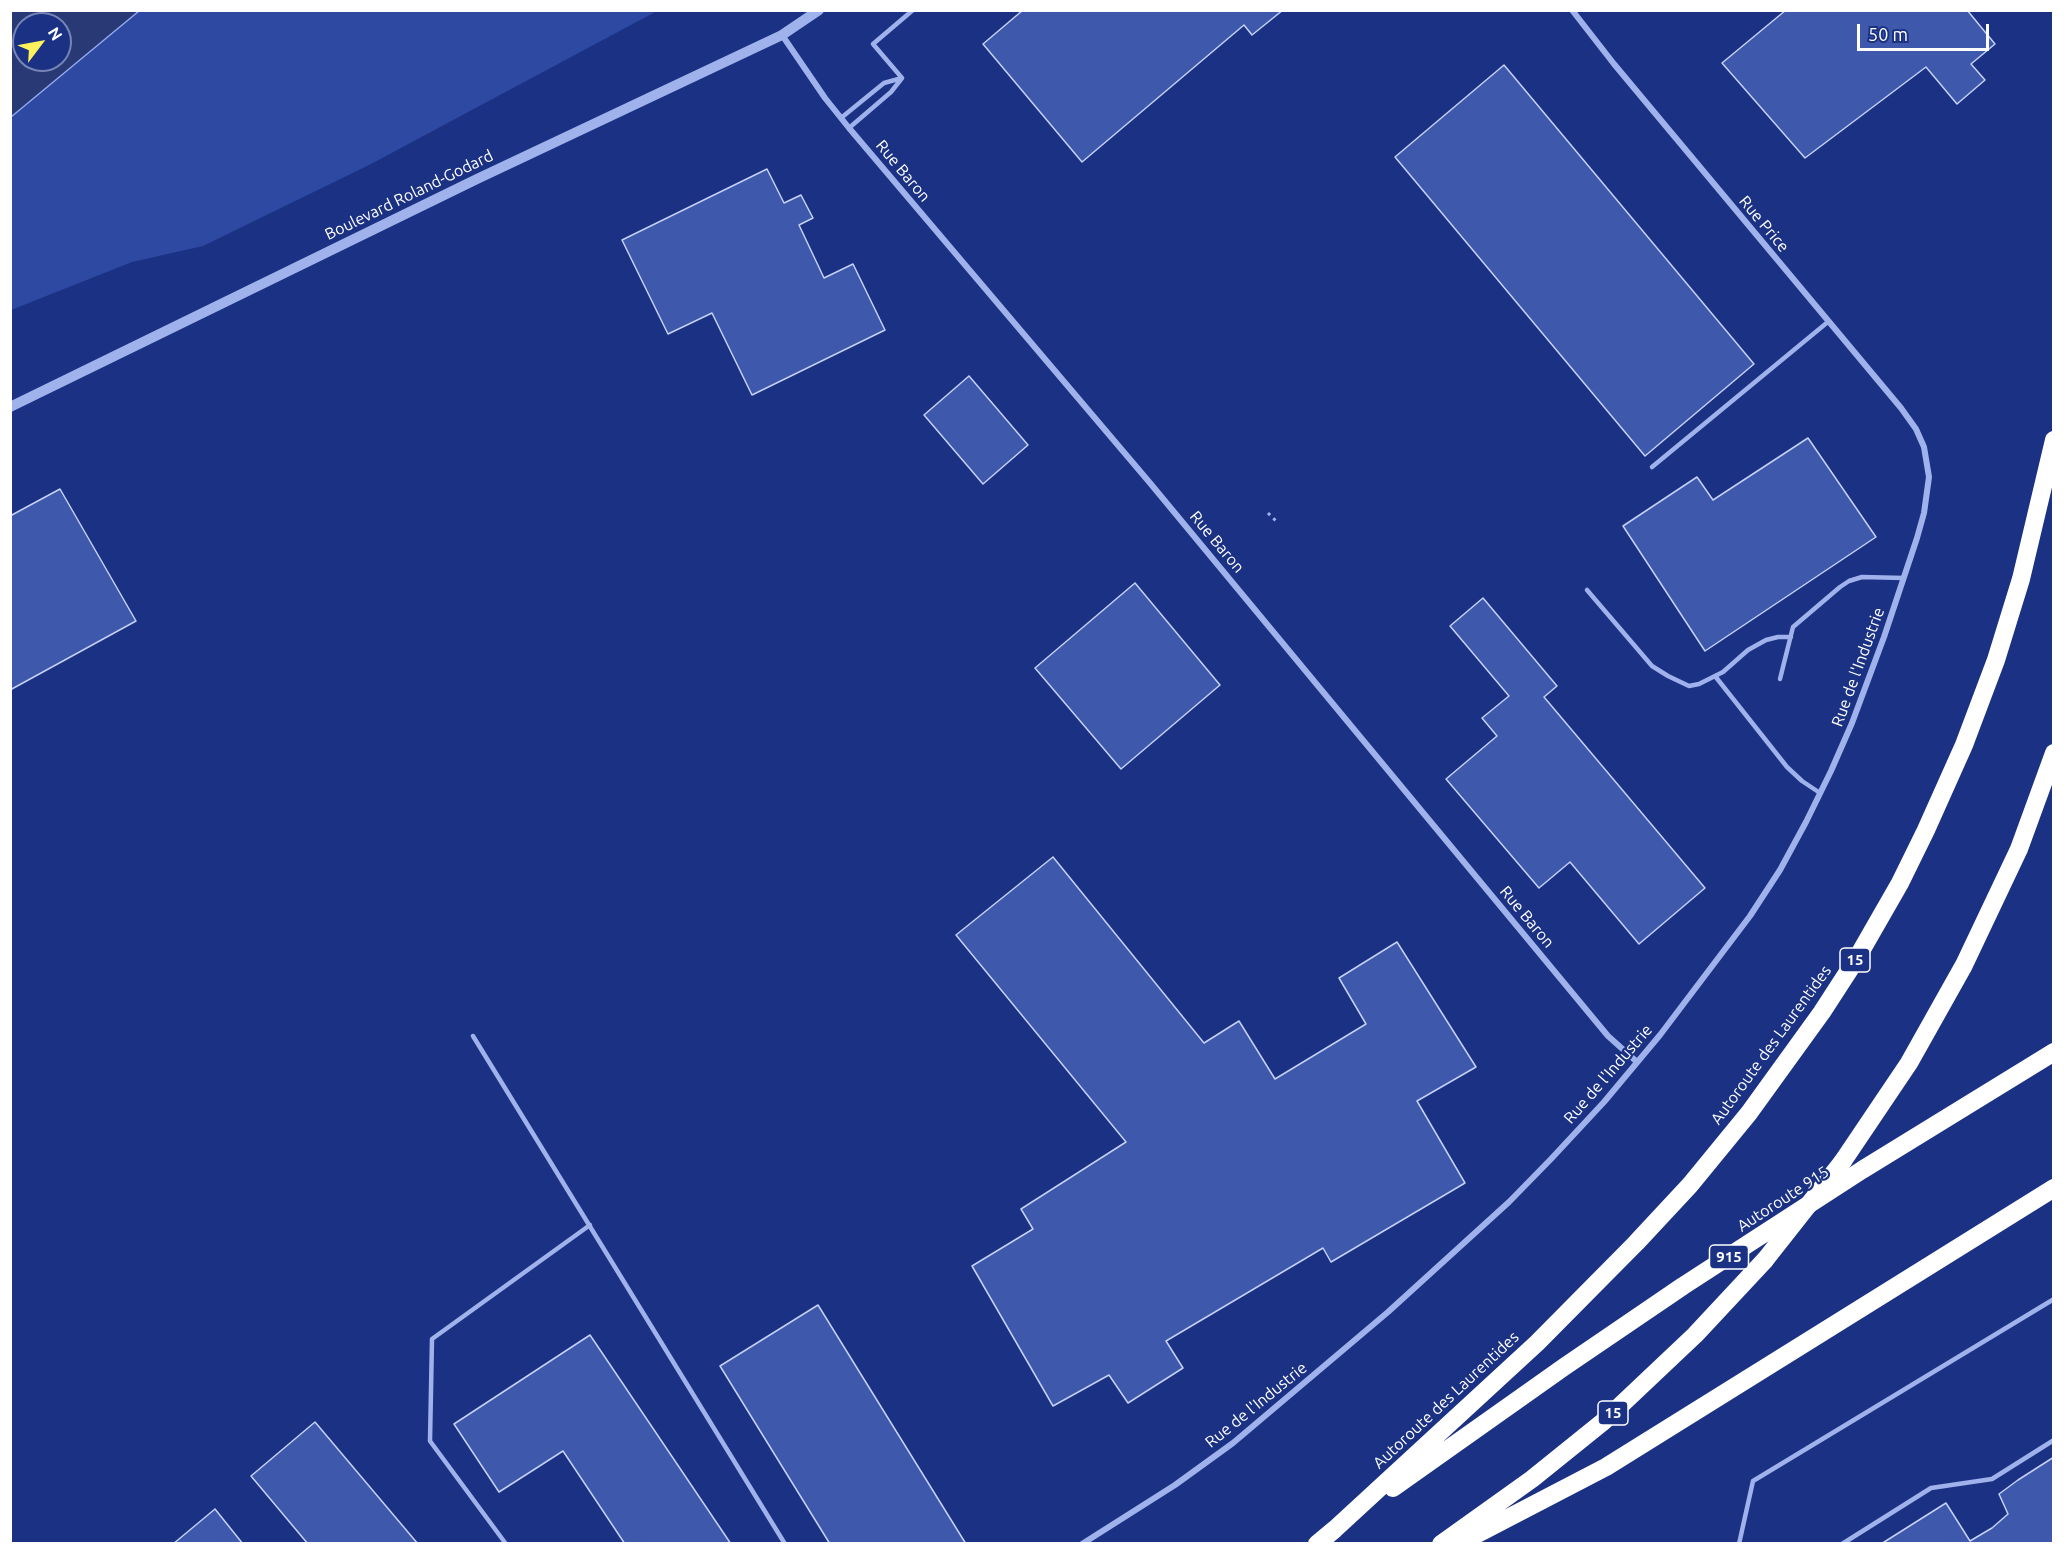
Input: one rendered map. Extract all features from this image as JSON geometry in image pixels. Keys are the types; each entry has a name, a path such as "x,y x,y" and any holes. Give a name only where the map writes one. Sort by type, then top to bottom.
{"highway":[{"name":"Autoroute des Laurentides","path":"1317,1544 1537,1343 1666,1210 1767,1090 1838,989 1900,883 1964,745 1992,669 2021,579 2054,440"},
{"name":"15","path":"1441,1544 1532,1479 1604,1421 1695,1335 1766,1260 1844,1161 1909,1063 1950,993 2019,849 2054,753"},
{"name":"Autoroute 915","path":"1335,1529 1510,1408 1564,1367 1692,1280 2054,1052"},
{"path":"1458,1544 1606,1467 2054,1188"}],"street":[{"name":"Boulevard Roland-Godard","path":"10,407 477,179 782,35 819,10"},
{"name":"Rue Price","path":"1572,10 1614,64 1905,413 1920,438 1927,458"},
{"name":"Rue Baron","path":"782,35 825,98 849,128 1142,474 1608,1036 1637,1062"},
{"name":"Rue de l'Industrie","path":"1082,1544 1159,1496 1233,1443 1388,1312 1531,1180 1592,1115 1685,1004 1750,916 1780,870 1820,793 1852,723 1904,578 1926,501 1929,477 1927,458"}],"lane":[{"path":"902,78 873,44 913,10"},
{"path":"841,118 884,83 902,78"},
{"path":"849,128 891,92 902,78"},
{"path":"1652,467 1828,321"},
{"path":"1780,679 1793,627 1849,581 1872,576 1904,578"},
{"path":"1587,590 1652,666 1689,686 1715,676 1748,650 1766,640 1778,636 1791,637"},
{"path":"1715,676 1787,767 1820,793"},
{"path":"473,1036 784,1544"},
{"path":"506,1544 430,1441 432,1339 590,1225"},
{"path":"1739,1544 1753,1481 2054,1299"},
{"path":"1842,1544 1931,1488 1992,1479 2054,1440"}],"path":[{"path":"1268,513 1278,523"}],"shaded area":[{"path":"11,10 139,10 72,66 72,12 12,12 12,72 65,72 11,117"},
{"path":"139,11 657,11 371,164 203,246 132,262 11,310 11,117 65,72 72,72 72,66"}],"building":[{"path":"1023,10 1283,10 1252,35 1244,25 1082,162 983,44"},
{"path":"1786,10 1967,10 1995,44 1971,64 1985,80 1957,104 1926,67 1805,158 1722,63"},
{"path":"1504,65 1754,364 1645,456 1395,157"},
{"path":"767,169 784,203 801,195 813,218 799,225 824,278 853,264 885,330 752,395 712,313 668,334 622,240"},
{"path":"969,376 1028,445 983,484 924,415"},
{"path":"1808,438 1876,537 1705,651 1623,526 1697,477 1713,500"},
{"path":"60,489 136,621 10,690 10,516"},
{"path":"1135,583 1220,685 1121,769 1035,668"},
{"path":"1483,598 1557,686 1544,697 1705,888 1639,944 1570,862 1539,888 1446,779 1497,736 1482,718 1509,696 1450,626"},
{"path":"1053,857 1204,1043 1239,1021 1275,1079 1366,1024 1339,978 1397,942 1476,1067 1417,1101 1465,1183 1331,1262 1323,1248 1166,1341 1183,1368 1128,1403 1109,1375 1053,1406 972,1266 1033,1229 1021,1209 1126,1142 956,935"},
{"path":"818,1305 966,1544 830,1544 720,1366"},
{"path":"590,1335 731,1544 625,1544 563,1451 499,1492 454,1424"},
{"path":"315,1422 418,1544 308,1544 251,1476"},
{"path":"2054,1457 2054,1544 1881,1544 1946,1503 1970,1541 1992,1528 2008,1514 1999,1494"},
{"path":"215,1509 243,1544 173,1544"}]}
